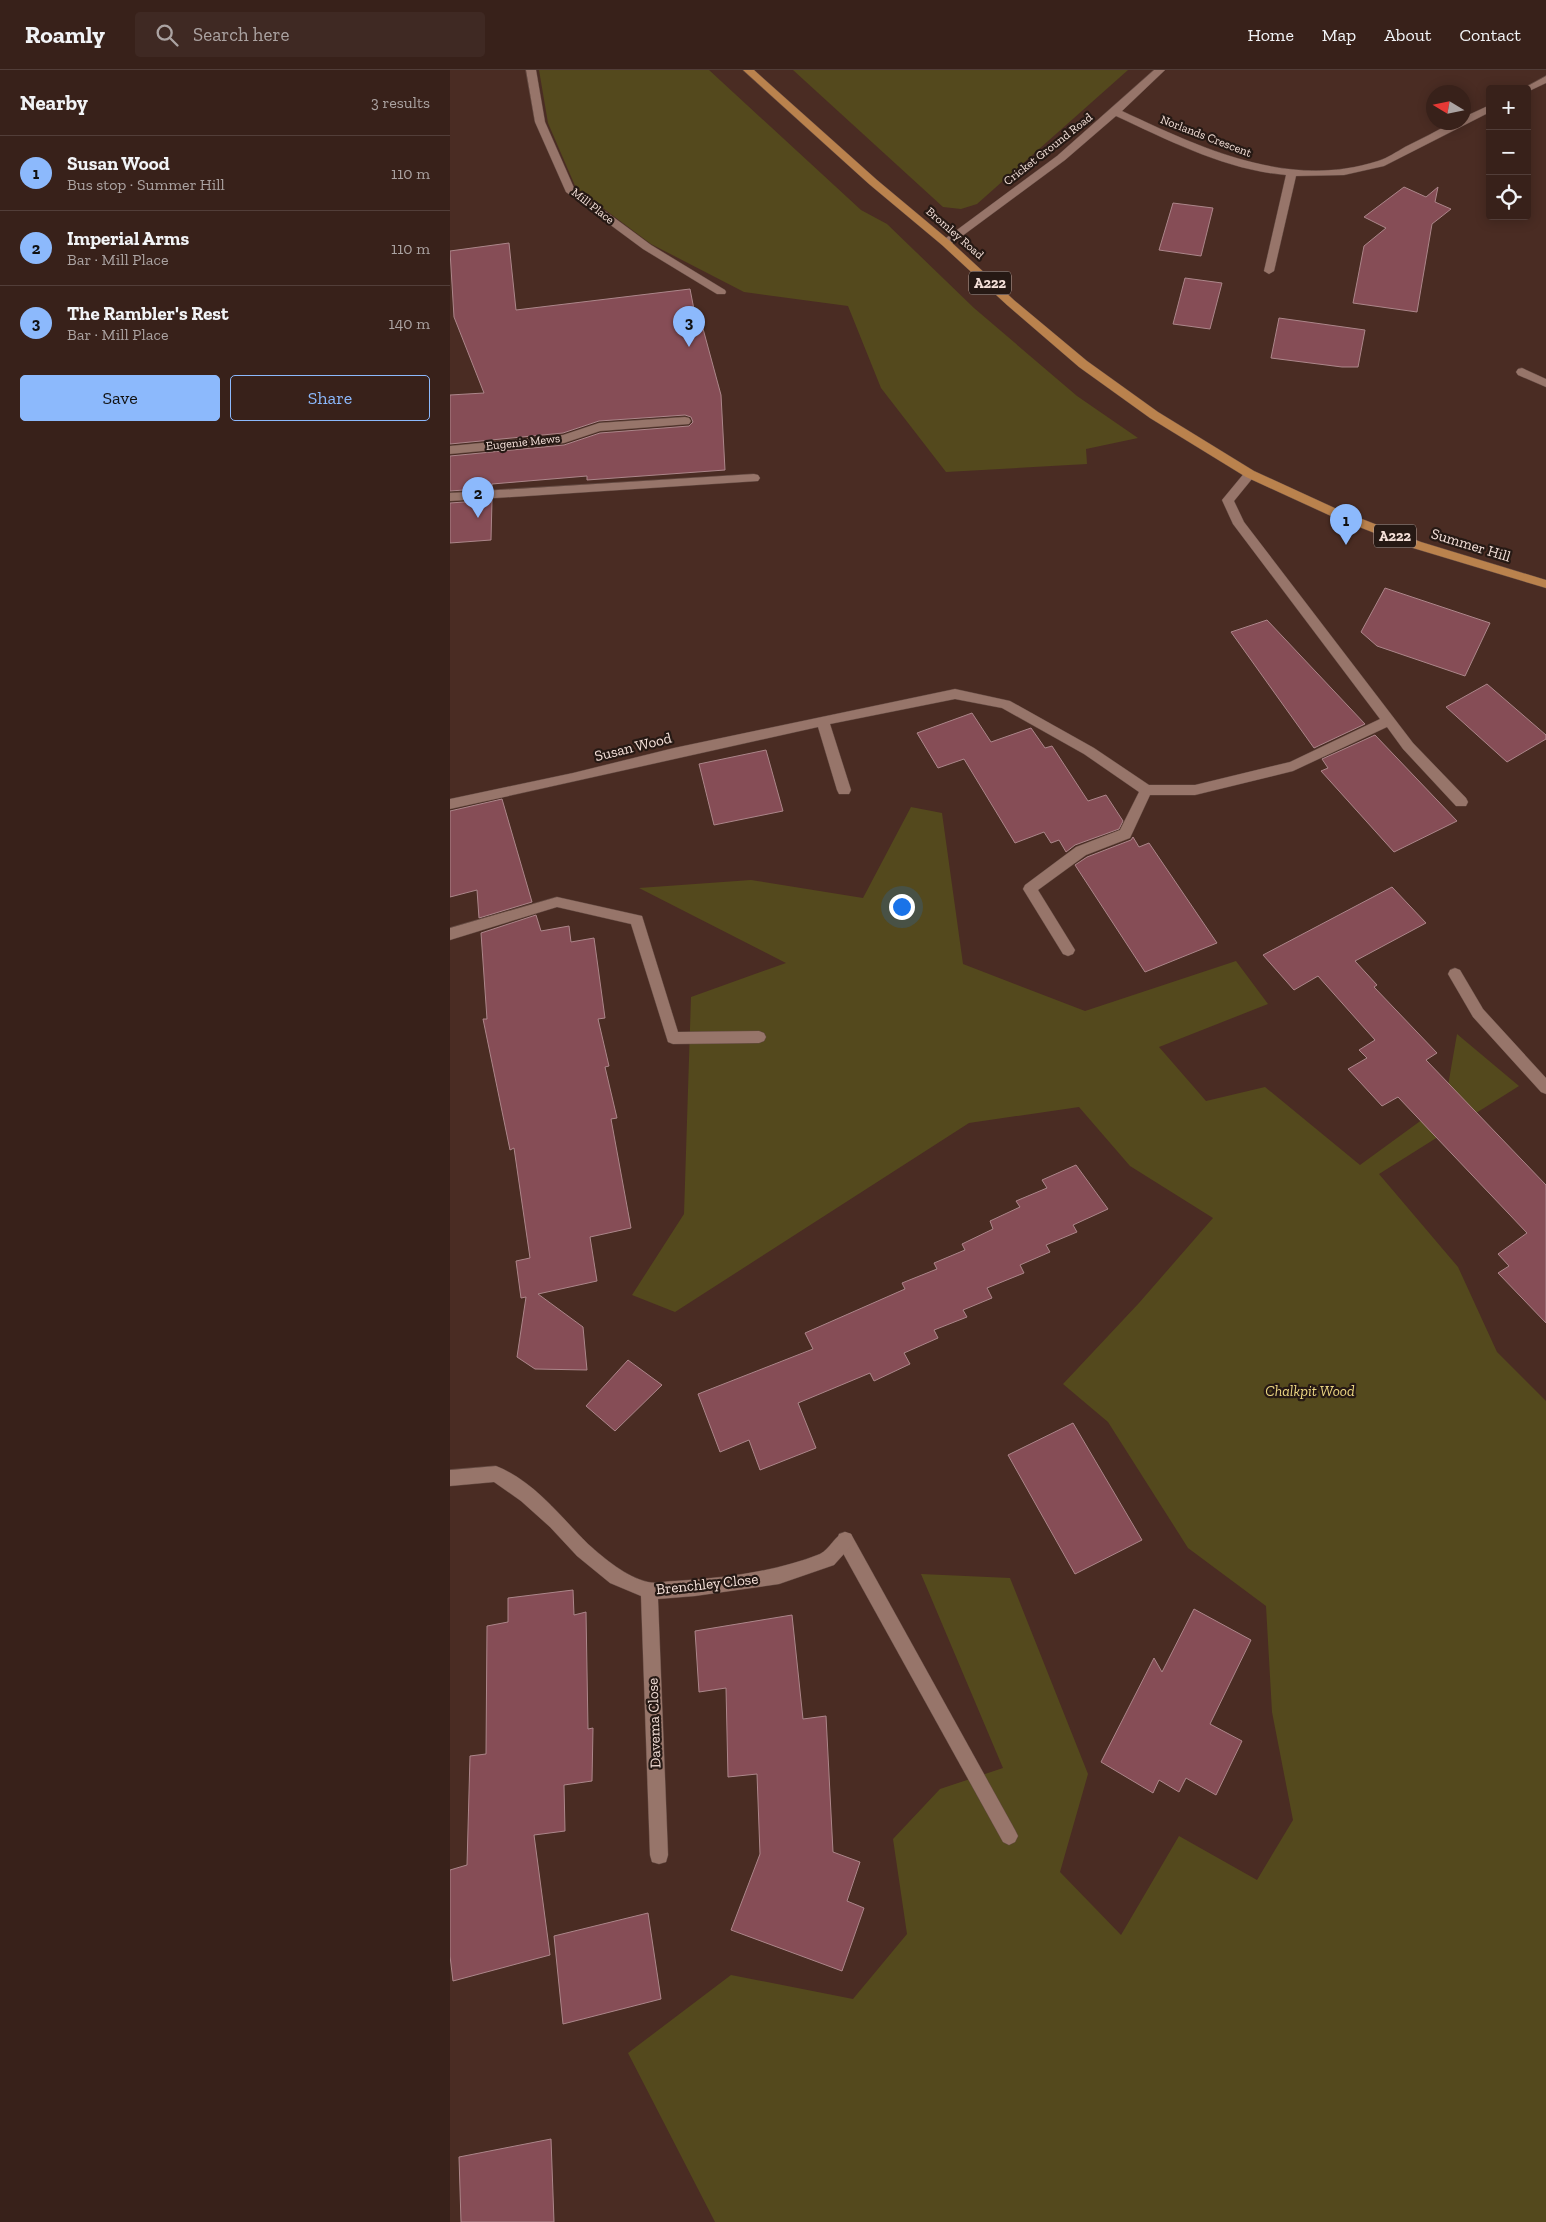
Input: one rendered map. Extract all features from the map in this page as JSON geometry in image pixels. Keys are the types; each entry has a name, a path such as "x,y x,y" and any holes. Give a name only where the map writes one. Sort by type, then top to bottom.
{"main road":[{"name":"Bromley Road","path":"748,70 946,243 1011,303 1083,364 1154,415 1250,474"},
{"name":"Summer Hill","path":"1250,474 1334,513 1417,545 1546,584"}],"street":[{"name":"Mill Place","path":"531,70 540,122 570,190 647,247 721,292"},
{"name":"Cricket Ground Road","path":"946,243 1061,158 1160,70"},
{"path":"1531,87 1546,79"},
{"name":"Norlands Crescent","path":"1471,118 1486,110"},
{"name":"Norlands Crescent","path":"1115,112 1191,146 1262,170 1292,174 1326,174 1381,164 1447,130"},
{"path":"1269,271 1292,174"},
{"path":"1522,372 1546,383"},
{"name":"Eugenie Mews","path":"450,450 564,439 599,427 685,421"},
{"path":"1250,474 1228,500 1239,524 1388,721 1408,746 1461,802"},
{"path":"450,497 754,478"},
{"name":"Susan Wood","path":"450,804 573,778 674,753 955,694 1005,704 1089,751 1146,790"},
{"path":"824,721 844,790"},
{"path":"1068,950 1030,889 1081,851 1125,834 1146,790 1195,790 1293,766 1388,721"},
{"path":"450,934 558,902 637,920 673,1038 759,1037"},
{"path":"1455,974 1464,993 1478,1013 1546,1088"},
{"name":"Brenchley Close","path":"450,1478 496,1474 527,1495 556,1521 582,1550 616,1577 648,1591 695,1588 779,1576 828,1559 845,1540 1009,1836"},
{"name":"Davema Close","path":"648,1591 659,1855"}],"green space":[{"path":"539,70 709,70 861,210 887,224 974,308 1077,396 1138,438 1086,449 1087,464 946,472 881,388 848,306 744,292 651,244 576,188 548,123"},
{"path":"793,70 1128,70 977,204 961,209 943,207"},
{"name":"Chalkpit Wood","path":"911,807 942,813 963,964 1085,1011 1236,961 1268,1004 1159,1047 1206,1101 1265,1087 1360,1165 1445,1103 1457,1034 1519,1086 1379,1174 1458,1267 1497,1352 1546,1401 1546,2222 715,2222 628,2053 731,1975 853,1999 907,1934 893,1839 940,1789 1003,1768 921,1574 1010,1578 1088,1774 1060,1872 1121,1935 1179,1836 1257,1880 1293,1820 1272,1712 1266,1606 1188,1548 1108,1422 1063,1384 1139,1303 1213,1218 1130,1166 1079,1107 969,1123 675,1312 632,1295 684,1214 691,997 786,963 639,888 751,880 863,898"}],"building":[{"path":"1404,187 1426,197 1438,187 1435,202 1451,209 1432,224 1417,312 1353,303 1364,246 1386,228 1364,217"},
{"path":"1173,203 1213,208 1201,256 1159,250"},
{"path":"509,243 516,310 690,289 697,325 702,325 721,395 725,470 587,480 587,476 492,484 492,488 450,491 450,456 564,445 600,433 689,426 693,422 691,417 685,415 599,421 563,433 450,444 450,395 484,393 454,317 450,251"},
{"path":"1185,278 1222,283 1210,329 1173,324"},
{"path":"1279,318 1365,330 1358,367 1342,367 1271,358"},
{"path":"492,500 491,540 450,543 450,503"},
{"path":"1385,588 1490,623 1465,676 1377,646 1361,632"},
{"path":"1267,620 1365,724 1314,748 1231,632"},
{"path":"1487,684 1546,735 1546,739 1507,762 1446,707"},
{"path":"972,713 991,742 1031,728 1045,748 1052,746 1088,801 1106,795 1123,821 1119,829 1075,845 1066,852 1059,840 1051,843 1044,832 1015,843 964,759 938,768 917,733"},
{"path":"1375,735 1457,821 1394,852 1321,771 1328,768 1322,759"},
{"path":"766,750 783,811 714,825 699,764"},
{"path":"502,799 532,902 479,918 477,890 450,897 450,811"},
{"path":"1133,837 1139,847 1149,843 1217,943 1145,972 1075,865 1087,857 1131,840"},
{"path":"1392,887 1426,923 1355,961 1377,985 1374,987 1437,1053 1426,1060 1546,1185 1546,1323 1498,1273 1509,1266 1498,1254 1527,1233 1398,1097 1382,1106 1348,1069 1367,1058 1359,1050 1375,1040 1318,976 1294,990 1263,955"},
{"path":"536,915 541,931 569,926 571,942 594,938 605,1018 598,1019 609,1066 605,1067 617,1118 611,1119 631,1228 590,1237 597,1281 538,1294 583,1327 587,1370 535,1369 517,1357 526,1297 521,1298 516,1261 530,1258 514,1148 510,1150 483,1019 487,1019 481,933"},
{"path":"1076,1165 1108,1209 1073,1225 1077,1232 1046,1245 1050,1252 1020,1265 1024,1273 987,1288 992,1298 963,1310 967,1317 934,1330 938,1338 904,1353 910,1364 874,1381 870,1373 798,1403 816,1448 760,1470 749,1440 720,1452 698,1394 813,1349 805,1333 905,1289 902,1283 937,1269 934,1263 965,1250 962,1244 993,1229 990,1221 1020,1207 1016,1201 1047,1188 1042,1180"},
{"path":"628,1360 662,1385 615,1431 586,1406"},
{"path":"1073,1423 1142,1540 1075,1574 1008,1455"},
{"path":"573,1590 574,1615 586,1612 588,1729 593,1728 592,1781 564,1785 565,1831 534,1835 550,1955 453,1981 450,1956 450,1870 467,1865 470,1756 486,1754 487,1626 508,1622 508,1598"},
{"path":"1194,1609 1251,1640 1210,1724 1242,1741 1216,1795 1186,1778 1179,1792 1159,1780 1153,1793 1101,1762 1154,1658 1162,1672"},
{"path":"792,1615 803,1719 826,1716 833,1852 860,1862 847,1901 864,1908 842,1971 731,1930 760,1854 757,1774 728,1777 726,1688 699,1692 695,1631"},
{"path":"648,1913 661,1999 563,2024 554,1936"},
{"path":"551,2139 554,2222 461,2222 459,2157"}],"place":[{"name":"The Rambler's Rest","path":"689,347"},
{"name":"Imperial Arms","path":"478,518"},
{"name":"Susan Wood","path":"1346,545"}]}
